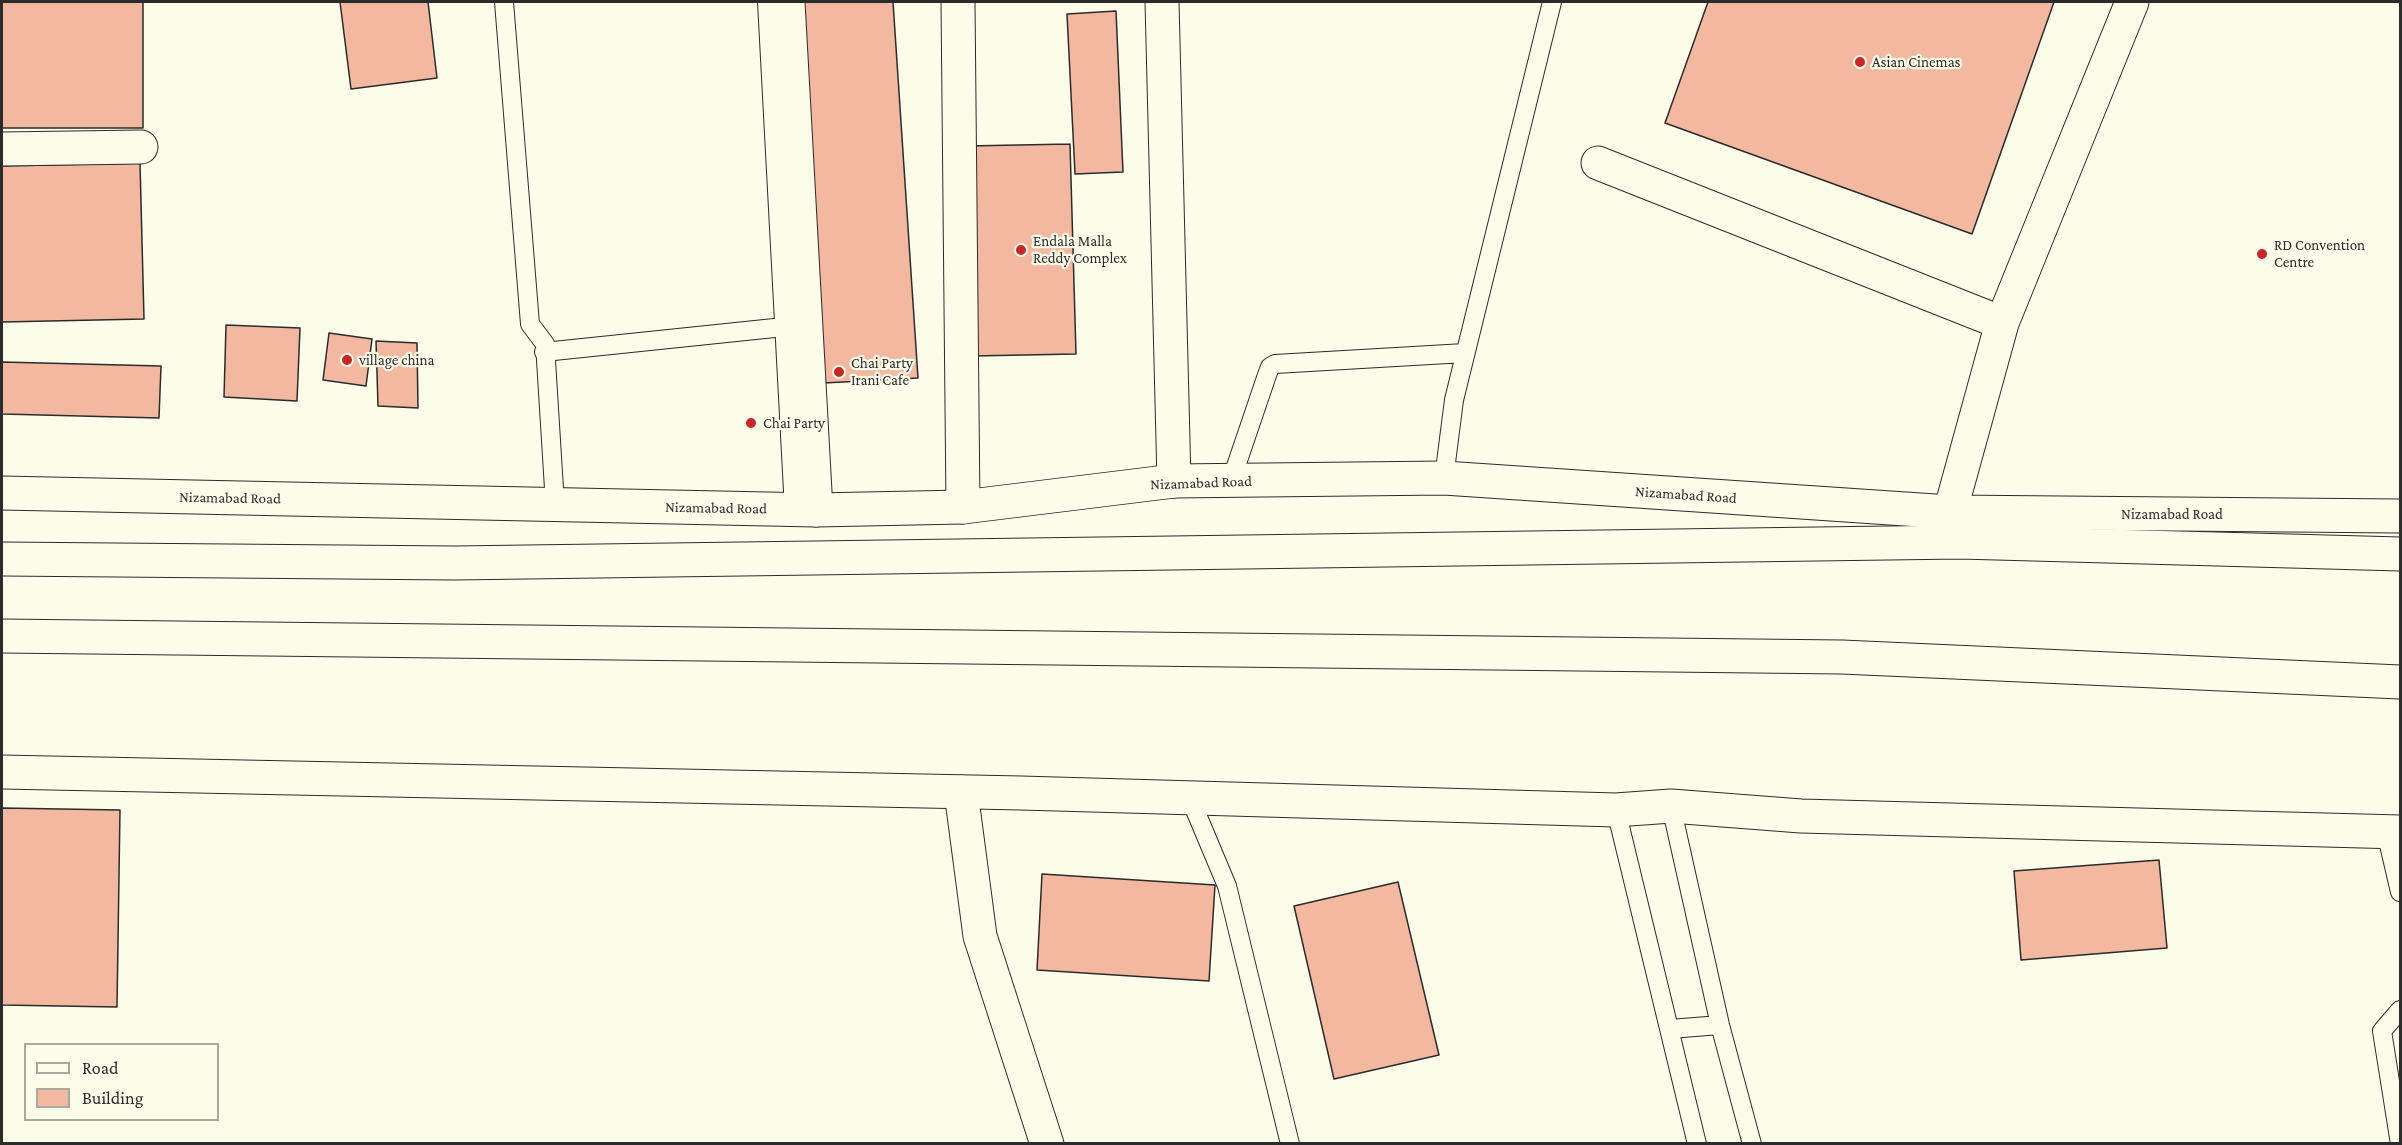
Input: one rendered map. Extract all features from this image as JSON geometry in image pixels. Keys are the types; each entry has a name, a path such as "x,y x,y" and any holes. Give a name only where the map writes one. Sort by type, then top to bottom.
{"main road":[{"path":"788,2 805,510"},
{"path":"958,2 963,507"},
{"path":"1162,2 1174,481"},
{"path":"1936,543 1950,512 2002,323 2132,2"},
{"path":"2,150 141,147"},
{"path":"1598,163 2002,323"},
{"name":"Nizamabad Road","path":"2,493 805,510 963,507 1174,481 1444,478 1950,512 2400,516"},
{"path":"2,559 455,563 1960,542 2400,554"},
{"path":"2,636 1842,657 2400,682"},
{"path":"2,772 962,792 1616,810 1671,806 1800,816 2393,832"},
{"path":"962,792 980,936 1047,1143"}],"lane":[{"path":"504,2 530,324 545,344 555,505"},
{"path":"767,2 784,327 805,510"},
{"path":"1444,478 1454,400 1552,2"},
{"path":"544,352 784,327"},
{"path":"1231,481 1267,375 1275,364 1465,353"},
{"path":"1190,798 1227,886 1290,1143"},
{"path":"1671,806 1719,1025 1752,1143"},
{"path":"1616,810 1697,1143"},
{"path":"2393,832 2400,892"},
{"path":"2400,1010 2382,1031 2400,1143"},
{"path":"1670,1029 1719,1025"}],"building":[{"path":"2,2 143,2 143,128 2,128"},
{"path":"340,2 428,2 437,78 351,89"},
{"path":"798,2 893,2 918,378 824,383"},
{"name":"Asian Cinemas","path":"1708,2 2054,2 1972,234 1665,123"},
{"path":"1116,11 1123,172 1075,174 1067,14"},
{"name":"Endala Malla Reddy Complex","path":"1070,144 1076,354 972,356 967,146"},
{"path":"140,163 144,319 2,322 2,166"},
{"path":"226,325 300,328 297,401 224,397"},
{"name":"village china","path":"329,333 372,339 366,386 323,380"},
{"path":"376,341 417,343 418,408 378,406"},
{"path":"2,362 161,366 159,418 2,414"},
{"path":"2,808 120,810 117,1007 2,1005"},
{"path":"2159,860 2167,948 2021,960 2014,871"},
{"path":"1042,874 1215,885 1209,981 1037,970"},
{"path":"1398,882 1439,1055 1334,1079 1294,906"}],"place":[{"name":"Asian Cinemas","path":"1860,62"},
{"name":"Endala Malla Reddy Complex","path":"1021,250"},
{"name":"RD Convention Centre","path":"2262,254"},
{"name":"village china","path":"347,360"},
{"name":"Chai Party Irani Cafe","path":"839,372"},
{"name":"Chai Party","path":"751,423"}]}
